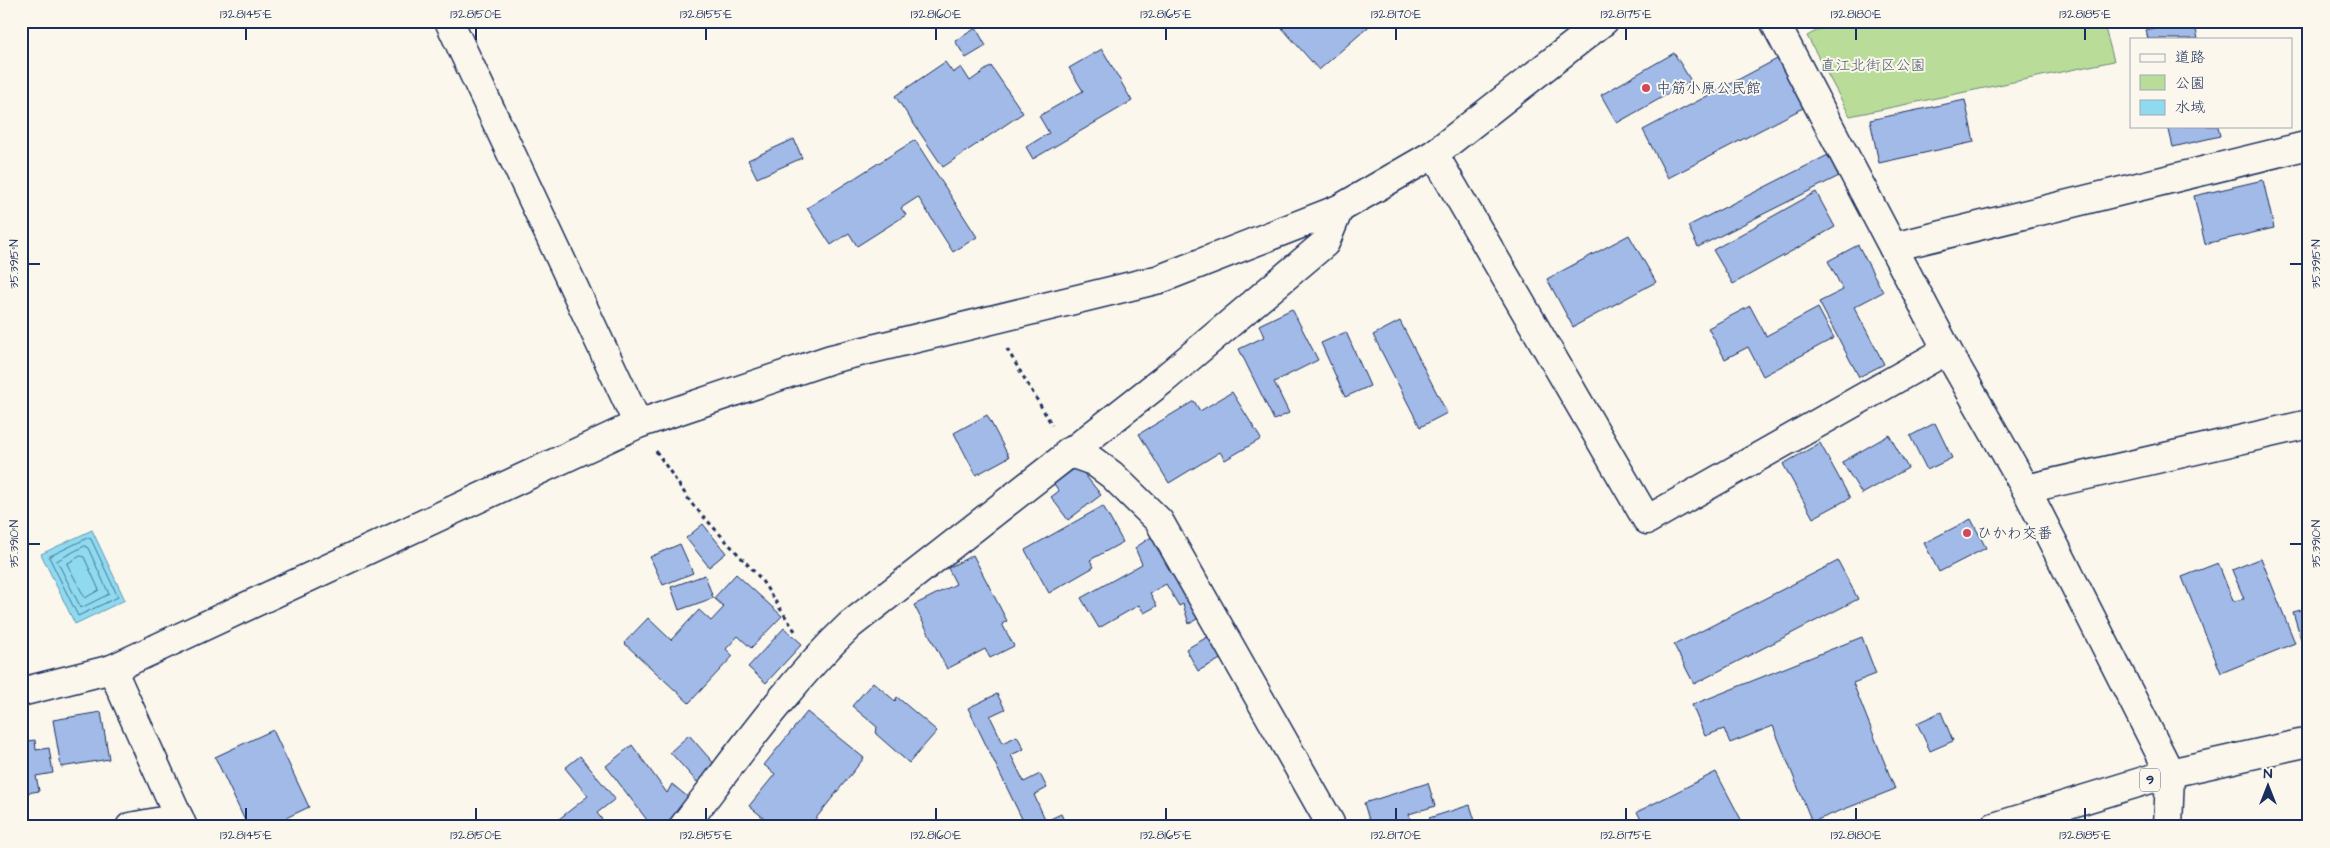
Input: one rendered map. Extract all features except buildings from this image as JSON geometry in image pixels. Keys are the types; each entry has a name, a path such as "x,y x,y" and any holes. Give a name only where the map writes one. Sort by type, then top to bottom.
{"main road":[{"path":"448,21 638,424"},
{"path":"21,692 112,668 638,424 831,359 1160,280 1339,209 1434,154 1604,21"},
{"path":"1774,21 1947,350 2026,489 2170,774 2168,827"},
{"path":"1893,247 2309,145"},
{"path":"1434,154 1647,520 1947,350"},
{"path":"683,827 781,698 814,660 850,625 1068,452 1163,380 1325,243 1339,209"},
{"path":"2026,489 2309,424"},
{"path":"1068,452 1093,461 1112,475 1159,521 1328,825"},
{"path":"112,668 181,823 130,827"},
{"name":"9","path":"1994,827 2170,774 2309,742"}],"path":[{"path":"990,320 1068,452"},
{"path":"638,424 692,504 760,578 814,660"}],"green space":[{"name":"直江北街区公園","path":"1835,21 2103,21 2114,61 1850,116 1807,36"}],"water":[{"path":"92,530 125,600 75,624 41,554"}],"place":[{"name":"中筋小原公民館","path":"1646,88"},
{"name":"ひかわ交番","path":"1967,533"}]}
